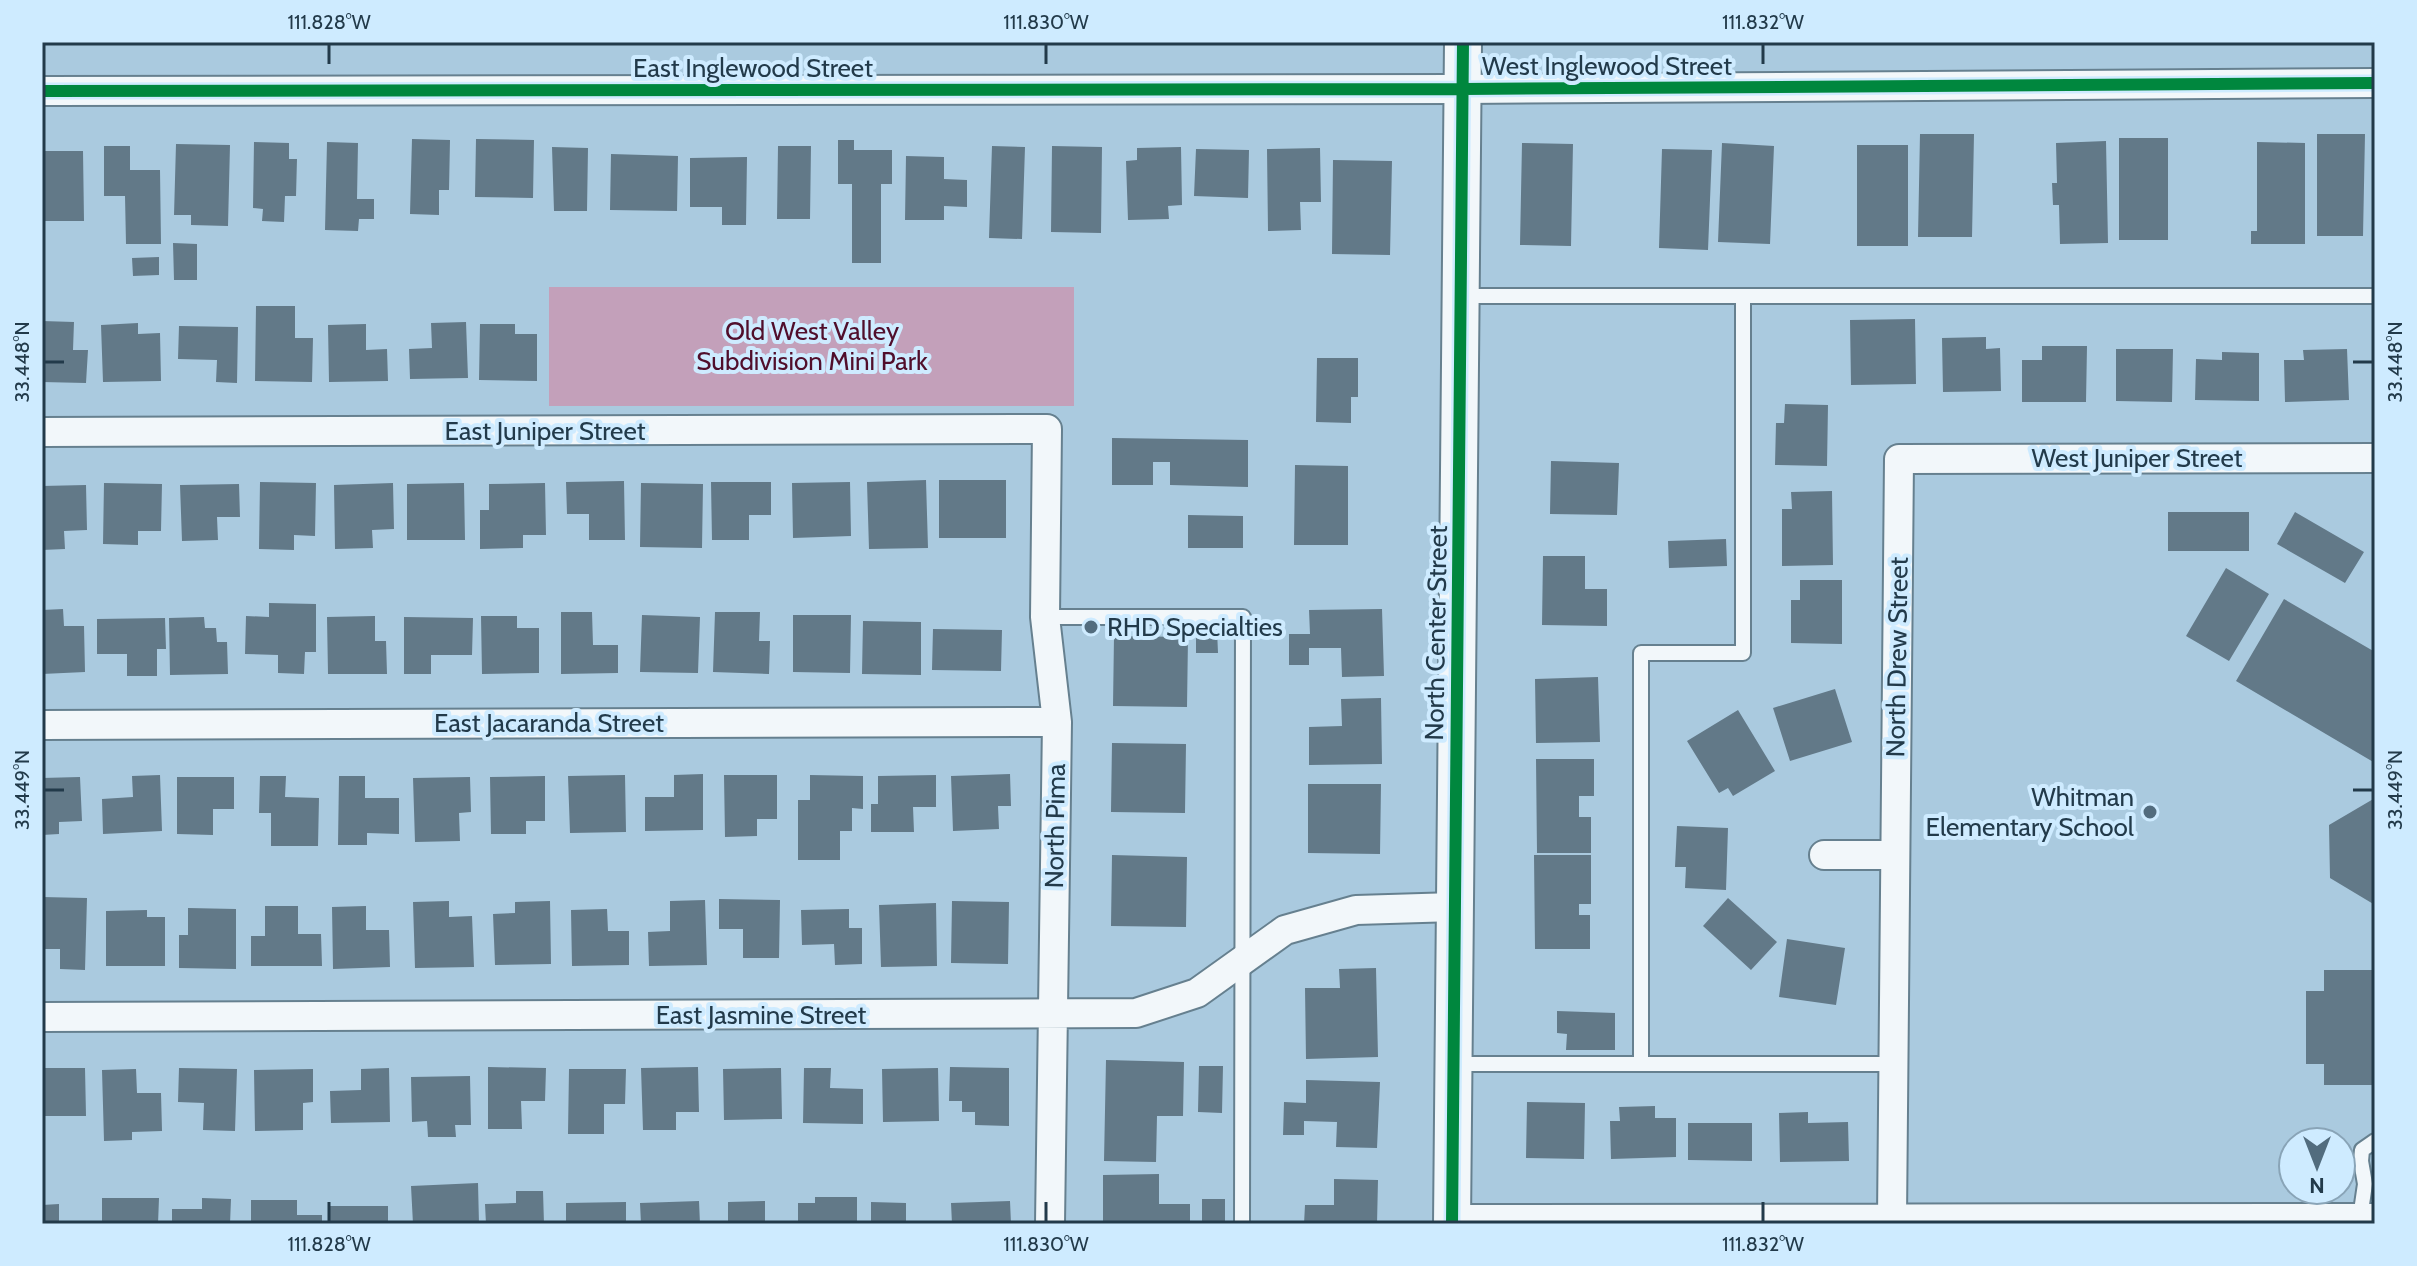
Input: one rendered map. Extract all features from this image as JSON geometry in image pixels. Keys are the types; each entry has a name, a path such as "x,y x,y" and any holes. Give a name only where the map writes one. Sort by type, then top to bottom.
{"street":[{"name":"North Center Street","path":"1452,1222 1463,42"},
{"name":"West Inglewood Street","path":"1463,89 2375,83"},
{"name":"East Inglewood Street","path":"42,91 1463,89"},
{"name":"East Juniper Street","path":"42,432 1047,429"},
{"name":"North Pima","path":"1047,429 1045,617 1057,722 1050,1224"},
{"name":"West Juniper Street","path":"1899,459 2375,458"},
{"name":"North Drew Street","path":"1892,1219 1899,459"},
{"name":"East Jacaranda Street","path":"42,725 1057,722"},
{"path":"1824,855 1895,855"},
{"name":"East Jasmine Street","path":"42,1017 1136,1013 1197,993 1285,930 1356,910 1455,907"},
{"path":"1452,1222 2368,1220"}],"lane":[{"path":"1461,296 2375,296"},
{"path":"1641,1064 1641,653 1743,653 1743,296"},
{"path":"1045,617 1243,617 1242,1224"},
{"path":"1453,1064 1893,1064"},
{"path":"2368,1220 2361,1161 2362,1150 2375,1141"}],"green space":[{"name":"Old West Valley Subdivision Mini Park","path":"549,287 1074,287 1074,406 549,406"}],"building":[{"path":"1920,134 1974,134 1972,237 1918,237"},
{"path":"2317,134 2365,134 2363,236 2317,236"},
{"path":"2119,138 2168,138 2168,240 2119,240"},
{"path":"412,139 450,140 449,190 439,190 439,215 410,214"},
{"path":"476,139 534,140 533,198 475,197"},
{"path":"838,140 854,140 854,150 892,150 892,184 881,184 881,263 852,263 852,184 838,184"},
{"path":"2106,141 2108,243 2060,244 2059,205 2053,205 2052,183 2057,183 2056,143"},
{"path":"254,142 289,143 289,159 297,159 296,196 285,196 284,222 262,221 263,209 253,208"},
{"path":"327,142 358,143 357,199 374,199 374,219 359,219 358,231 325,230"},
{"path":"2257,142 2305,143 2305,244 2251,244 2251,231 2257,231"},
{"path":"1522,143 1573,144 1571,246 1520,245"},
{"path":"1722,143 1774,146 1770,244 1718,242"},
{"path":"176,144 230,145 228,226 191,225 191,215 174,215"},
{"path":"1857,145 1908,145 1908,246 1857,246"},
{"path":"104,146 130,146 130,170 160,170 161,244 126,244 125,196 104,196"},
{"path":"778,146 811,146 810,219 777,219"},
{"path":"992,146 1025,147 1022,239 989,238"},
{"path":"1052,146 1102,147 1101,233 1051,232"},
{"path":"552,147 588,148 587,211 554,211"},
{"path":"1181,147 1182,205 1168,206 1169,219 1128,220 1126,161 1137,160 1137,148"},
{"path":"1320,148 1321,202 1300,202 1301,230 1268,231 1267,149"},
{"path":"1196,149 1249,150 1248,198 1194,196"},
{"path":"1662,149 1712,150 1708,250 1659,248"},
{"path":"42,151 83,151 84,221 42,221"},
{"path":"611,154 678,156 677,211 610,210"},
{"path":"906,156 944,157 944,179 967,180 967,207 944,206 944,220 905,220"},
{"path":"747,157 746,225 722,225 722,207 690,207 690,158"},
{"path":"1333,160 1392,161 1390,255 1332,254"},
{"path":"173,243 197,244 197,280 174,280"},
{"path":"159,257 159,275 133,276 132,258"},
{"path":"256,306 295,306 295,338 313,338 312,382 255,381"},
{"path":"1915,319 1916,384 1851,385 1850,320"},
{"path":"42,321 74,322 73,350 88,350 86,383 42,382"},
{"path":"466,322 468,378 410,379 409,349 432,348 431,323"},
{"path":"138,323 138,334 160,333 161,381 103,382 101,325"},
{"path":"366,324 366,350 387,349 388,381 329,382 328,325"},
{"path":"480,324 515,324 515,334 537,334 537,381 479,380"},
{"path":"179,326 238,327 237,383 216,382 217,360 178,359"},
{"path":"1986,337 1986,349 2000,348 2001,391 1943,392 1942,338"},
{"path":"2042,346 2087,346 2086,402 2022,402 2022,360 2042,360"},
{"path":"2116,349 2173,349 2172,402 2116,401"},
{"path":"2347,349 2349,400 2285,402 2284,360 2304,360 2303,350"},
{"path":"2222,352 2259,353 2259,401 2195,400 2196,359 2222,360"},
{"path":"1317,358 1358,358 1358,397 1351,397 1351,423 1316,422"},
{"path":"1785,404 1828,405 1827,466 1775,465 1776,423 1784,423"},
{"path":"1112,438 1248,440 1248,487 1170,485 1170,462 1153,462 1153,485 1112,485"},
{"path":"1551,461 1619,463 1617,515 1550,514"},
{"path":"1295,465 1348,466 1348,545 1294,545"},
{"path":"926,480 928,548 869,549 867,482"},
{"path":"939,480 1006,480 1006,538 939,538"},
{"path":"624,481 625,540 589,540 589,514 567,514 566,482"},
{"path":"260,482 316,483 315,536 294,535 294,550 259,549"},
{"path":"711,482 771,482 771,515 749,515 749,540 712,540"},
{"path":"850,482 851,536 793,538 792,483"},
{"path":"104,483 162,484 161,531 138,531 138,545 103,544"},
{"path":"393,483 394,529 372,530 373,548 335,549 334,485"},
{"path":"464,483 465,540 407,540 407,484"},
{"path":"545,483 546,535 523,535 523,548 480,549 480,510 489,510 489,484"},
{"path":"641,483 703,484 702,548 640,547"},
{"path":"239,484 240,517 217,517 218,540 182,541 180,485"},
{"path":"86,485 87,530 64,531 65,549 42,550 42,486"},
{"path":"1832,491 1833,565 1782,566 1782,509 1792,509 1791,492"},
{"path":"2168,512 2249,512 2249,551 2168,551"},
{"path":"2295,512 2364,552 2345,583 2277,544"},
{"path":"1188,515 1243,516 1243,548 1188,548"},
{"path":"1726,539 1727,566 1669,568 1668,541"},
{"path":"1543,556 1585,556 1585,589 1607,589 1607,626 1542,625"},
{"path":"2226,568 2269,594 2229,661 2186,636"},
{"path":"1800,580 1842,580 1842,644 1791,643 1791,600 1800,600"},
{"path":"2284,599 2375,652 2375,763 2236,681"},
{"path":"269,603 316,604 316,652 305,652 304,674 278,673 278,655 245,654 246,616 269,617"},
{"path":"63,609 64,626 84,626 85,672 42,674 42,610"},
{"path":"1382,609 1384,676 1342,677 1341,648 1309,648 1309,665 1289,665 1289,634 1310,634 1309,610"},
{"path":"561,612 592,612 593,645 618,645 618,673 561,674"},
{"path":"715,612 760,612 759,641 770,641 769,674 713,672"},
{"path":"642,615 700,617 698,673 640,672"},
{"path":"793,615 851,615 850,673 793,672"},
{"path":"375,616 375,641 386,641 387,674 328,674 327,617"},
{"path":"481,616 517,616 517,628 539,628 539,673 482,674"},
{"path":"204,617 205,628 216,628 217,642 227,642 228,674 170,675 169,618"},
{"path":"404,617 473,618 472,655 431,655 431,674 404,674"},
{"path":"165,618 166,649 157,649 157,676 127,676 127,654 97,654 97,619"},
{"path":"863,621 921,622 921,675 862,674"},
{"path":"933,629 1002,630 1001,671 932,670"},
{"path":"1217,630 1218,653 1196,653 1196,631"},
{"path":"1114,636 1188,637 1187,707 1113,706"},
{"path":"1598,677 1600,742 1536,743 1535,679"},
{"path":"1835,689 1852,742 1790,761 1773,708"},
{"path":"1381,698 1382,764 1309,765 1309,727 1342,726 1341,699"},
{"path":"1738,710 1775,771 1733,796 1728,788 1719,793 1687,741"},
{"path":"1112,743 1186,744 1185,813 1111,812"},
{"path":"1536,759 1594,759 1594,796 1579,796 1579,817 1591,817 1591,853 1537,853"},
{"path":"703,774 703,830 645,831 645,797 674,797 674,775"},
{"path":"1010,774 1011,806 998,806 999,829 953,831 951,776"},
{"path":"160,775 162,831 103,834 102,799 133,797 132,776"},
{"path":"625,775 626,832 570,833 568,776"},
{"path":"724,775 777,775 777,819 757,819 757,836 725,837"},
{"path":"810,775 863,776 863,809 852,808 852,831 840,831 840,860 798,860 798,800 810,800"},
{"path":"936,775 936,807 913,807 914,832 871,832 871,804 878,804 878,776"},
{"path":"260,776 286,776 285,797 319,798 318,846 271,846 271,813 259,813"},
{"path":"339,776 365,776 365,798 399,798 399,834 367,833 367,845 338,845"},
{"path":"545,776 545,821 526,821 526,834 491,834 490,777"},
{"path":"80,777 82,821 59,822 59,834 42,835 42,778"},
{"path":"177,777 234,777 234,809 213,809 213,835 177,834"},
{"path":"470,777 471,812 459,813 460,841 415,842 413,778"},
{"path":"1308,784 1381,784 1380,854 1308,853"},
{"path":"2375,798 2375,905 2330,878 2329,825"},
{"path":"1677,826 1728,828 1726,890 1685,888 1686,867 1675,867"},
{"path":"1112,855 1187,857 1186,927 1111,926"},
{"path":"1534,855 1591,855 1591,904 1579,904 1579,915 1590,915 1590,949 1535,949"},
{"path":"42,897 87,898 85,970 60,969 60,949 42,949"},
{"path":"1728,898 1777,942 1751,970 1703,926"},
{"path":"719,899 780,900 779,958 743,958 743,929 719,929"},
{"path":"705,900 707,965 649,966 648,932 670,931 670,901"},
{"path":"449,901 449,917 472,916 474,967 415,968 413,902"},
{"path":"550,901 551,964 495,965 493,914 515,913 515,902"},
{"path":"952,901 1009,902 1008,964 951,963"},
{"path":"936,903 937,966 881,967 879,905"},
{"path":"265,906 298,906 298,934 321,934 322,966 251,966 251,936 265,936"},
{"path":"366,906 366,930 389,930 390,967 333,969 332,907"},
{"path":"188,908 236,909 236,969 179,968 179,935 188,935"},
{"path":"607,909 608,931 629,931 629,965 572,966 571,910"},
{"path":"849,909 849,928 862,928 862,964 835,965 834,944 802,945 801,910"},
{"path":"147,910 147,917 165,917 165,966 106,966 106,911"},
{"path":"1787,939 1845,948 1836,1005 1779,997"},
{"path":"1376,968 1378,1057 1306,1059 1305,988 1340,988 1339,969"},
{"path":"2324,970 2375,970 2375,1085 2324,1085 2324,1064 2306,1064 2306,991 2324,991"},
{"path":"1557,1011 1615,1013 1615,1050 1566,1050 1567,1034 1557,1033"},
{"path":"1106,1060 1184,1062 1183,1116 1157,1116 1156,1162 1104,1161"},
{"path":"1199,1066 1223,1066 1222,1113 1198,1112"},
{"path":"488,1067 546,1068 545,1101 521,1101 522,1129 488,1129"},
{"path":"698,1067 699,1112 676,1112 676,1130 643,1130 641,1068"},
{"path":"950,1067 1009,1068 1009,1126 975,1125 975,1112 962,1112 962,1101 949,1101"},
{"path":"42,1068 85,1068 86,1116 42,1116"},
{"path":"179,1068 237,1069 235,1131 203,1130 204,1103 178,1102"},
{"path":"389,1068 390,1122 331,1123 330,1091 361,1090 361,1069"},
{"path":"781,1068 782,1119 724,1120 723,1069"},
{"path":"804,1068 831,1068 830,1088 863,1089 863,1124 803,1123"},
{"path":"938,1068 939,1121 883,1122 882,1069"},
{"path":"136,1069 137,1093 161,1093 162,1131 132,1132 132,1140 104,1141 102,1070"},
{"path":"313,1069 313,1102 303,1103 303,1130 255,1131 254,1070"},
{"path":"569,1069 626,1069 625,1104 604,1104 604,1134 568,1134"},
{"path":"470,1076 471,1125 455,1125 456,1137 428,1137 427,1121 412,1122 411,1077"},
{"path":"1306,1080 1380,1082 1377,1148 1336,1147 1337,1122 1304,1121 1304,1135 1283,1135 1284,1102 1306,1103"},
{"path":"1527,1102 1585,1103 1584,1159 1526,1158"},
{"path":"1655,1106 1655,1118 1676,1118 1676,1157 1611,1159 1610,1121 1620,1121 1619,1107"},
{"path":"1808,1112 1808,1123 1848,1122 1849,1161 1780,1162 1779,1113"},
{"path":"1688,1123 1752,1123 1752,1161 1688,1160"},
{"path":"1159,1174 1159,1204 1190,1204 1190,1224 1103,1224 1103,1175"},
{"path":"1334,1179 1378,1180 1377,1224 1304,1224 1305,1205 1334,1205"},
{"path":"478,1183 479,1224 413,1224 411,1186"},
{"path":"516,1191 543,1191 544,1224 486,1224 485,1204 516,1203"},
{"path":"815,1197 857,1197 857,1224 798,1224 798,1203 815,1203"},
{"path":"102,1198 159,1198 158,1224 102,1224"},
{"path":"202,1198 231,1199 230,1224 172,1224 172,1209 202,1209"},
{"path":"1202,1199 1225,1199 1225,1224 1202,1224"},
{"path":"251,1200 297,1200 297,1215 322,1215 322,1224 251,1224"},
{"path":"699,1201 700,1224 641,1224 640,1203"},
{"path":"765,1201 765,1224 728,1224 728,1202"},
{"path":"1010,1201 1011,1224 952,1224 951,1203"},
{"path":"626,1202 626,1224 566,1224 566,1203"},
{"path":"871,1202 906,1203 906,1224 871,1224"},
{"path":"59,1204 59,1224 42,1224 42,1205"},
{"path":"330,1206 388,1206 388,1224 330,1224"}],"cycle path":[{"path":"1452,1224 1463,42"},
{"path":"42,91 1463,89 2375,83"}],"place":[{"name":"RHD Specialties","path":"1091,627"},
{"name":"Whitman Elementary School","path":"2150,812"}]}
